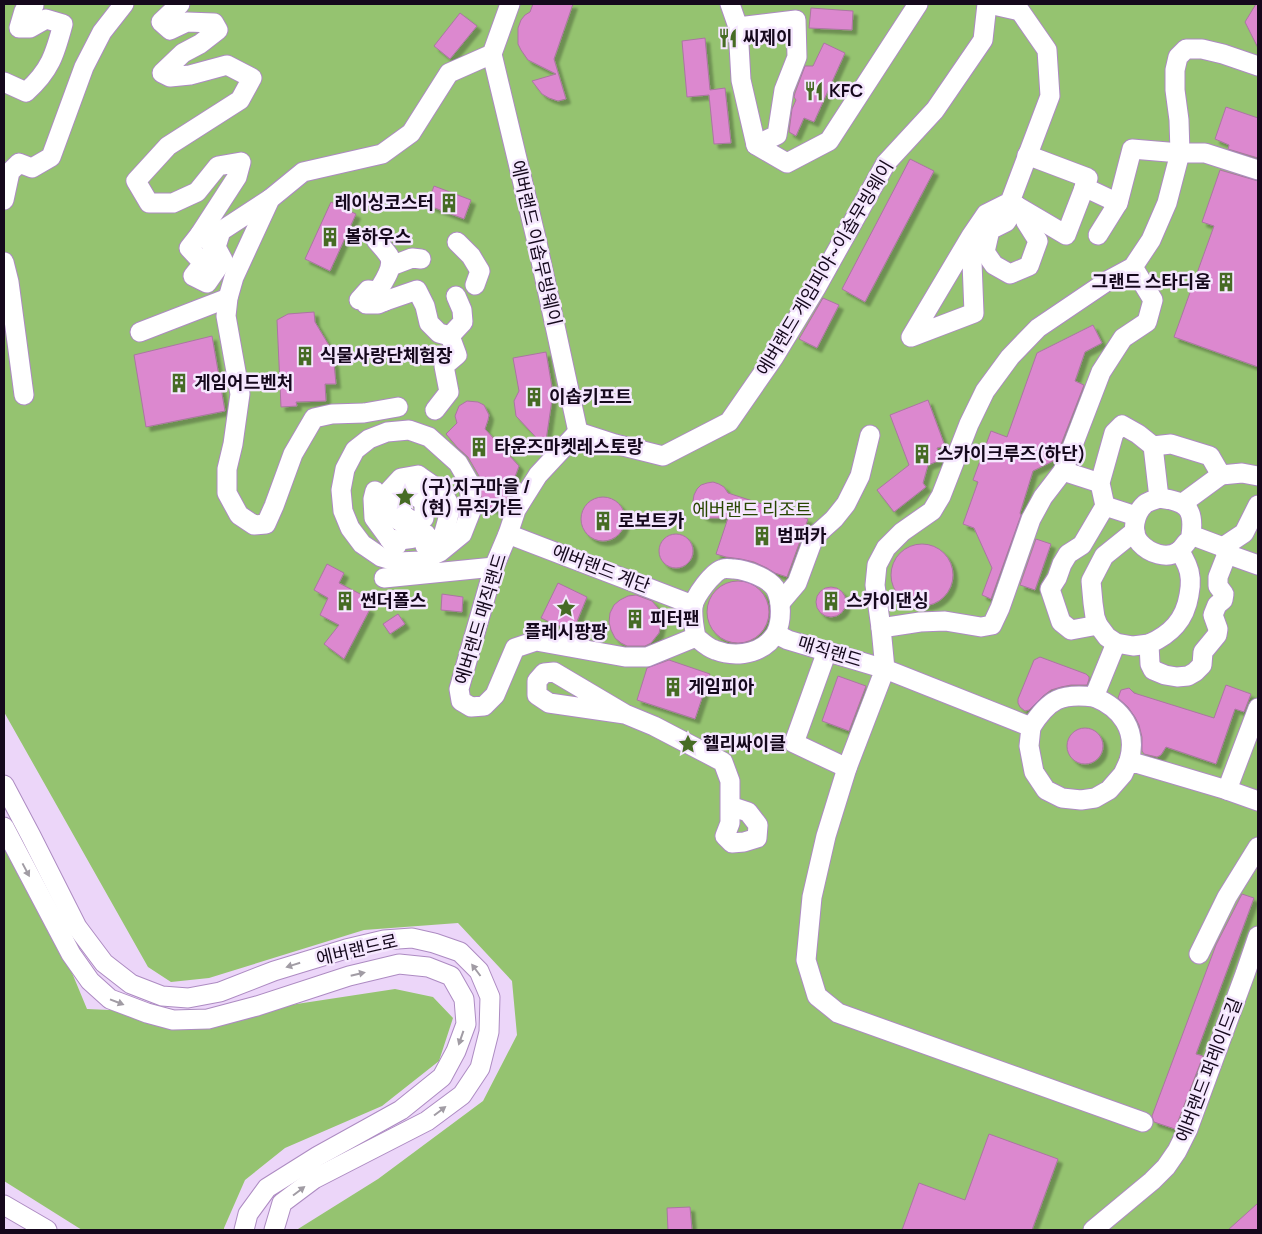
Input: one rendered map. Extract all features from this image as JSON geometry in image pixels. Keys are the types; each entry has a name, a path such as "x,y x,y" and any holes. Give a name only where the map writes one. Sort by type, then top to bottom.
{"street":[{"path":"4,82 26,92 39,81 54,57 63,24 46,19 30,28 19,28 24,11 34,4"},
{"path":"4,200 7,169 19,164 32,168 52,157 84,67 102,32 124,4"},
{"path":"180,4 161,22 170,30 187,22 214,23 218,30 200,44 183,53 162,74 170,76 190,75 227,65 252,78 240,100 168,146 136,180 149,203 173,203 197,192 218,166 241,162 237,177 189,248 203,264 193,276 207,283 223,260 216,247 200,234"},
{"path":"216,247 222,231 270,198 303,172 382,154 411,133 449,73 492,54 510,4"},
{"path":"730,4 738,27 741,80 756,145 787,163 829,141 918,4"},
{"path":"988,4 1020,11 1048,50 1050,96 1027,155 1006,222 990,230 985,252 994,265 1010,274 1028,266 1038,241 1026,222"},
{"name":"에버랜드 게임피아~이솝무빙웨이","path":"578,432 615,444 664,456 729,422 774,357 816,288 886,163 935,110 983,40 988,4"},
{"path":"738,27 796,20 797,57 784,90 777,136 756,145"},
{"path":"1143,1122 838,1013 817,996 806,960 812,897 826,836 847,768 885,669 875,585 877,565 886,548 902,532 932,511 941,496 969,424 985,391 1010,357 1038,328 1133,267 1151,240 1167,203 1180,153 1179,120 1175,90 1175,70 1178,57 1186,49 1202,49 1258,66"},
{"name":"에버랜드 이솝무빙웨이","path":"492,54 536,238 578,432"},
{"path":"1098,235 1118,203 1132,149 1205,153 1258,170"},
{"path":"1013,204 1066,235 1088,178 1027,155"},
{"path":"1084,187 1118,203"},
{"path":"270,198 234,277 228,298 226,316 240,394 233,444 227,469 227,493 239,515 254,525 266,524 292,454 314,418 332,414 364,413 398,407"},
{"path":"971,236 974,313 911,337 971,236 986,214 1013,204"},
{"path":"376,240 390,258 391,266 372,299 417,290 425,306 429,323 439,333 450,336"},
{"path":"457,242 471,256 480,271 475,285"},
{"path":"391,266 412,258 421,259"},
{"path":"4,262 9,282 24,395"},
{"path":"881,628 920,622 945,621 981,627 992,625 1000,608 1031,519 1043,497 1062,471 1101,372 1123,338 1146,322 1153,300 1133,267"},
{"path":"450,336 462,322 462,310 456,296"},
{"path":"140,332 228,298"},
{"path":"435,410 449,392 444,366 457,355 450,336"},
{"path":"1098,625 1071,630 1061,622 1050,589 1068,554 1082,545 1105,506 1100,483 1114,433 1122,426 1138,434 1153,446 1159,498"},
{"path":"375,491 373,499 374,518 393,544 418,551 440,552 462,534 469,515 469,482 458,463 429,437 409,430 387,432 369,439 355,450 345,469 341,490 343,511 350,528 362,544 381,557 398,562 421,561 440,552"},
{"name":"에버랜드 매직랜드","path":"578,432 538,475 516,510 494,567 459,689 461,701 471,707 484,706 495,696 515,648 536,641 625,657 646,657 696,637"},
{"path":"780,603 797,583 814,537 834,519 846,504 860,476 870,435"},
{"path":"1153,446 1171,444 1210,456 1221,475"},
{"path":"1062,471 1100,483"},
{"path":"1183,503 1221,475 1242,473 1258,476"},
{"path":"389,539 417,538 430,532 438,509 432,500 414,488 403,496 412,494 424,502 424,518 410,528 389,514 389,491 401,478 418,475 443,494 449,506 443,536 418,551"},
{"path":"1105,506 1135,524 1139,543 1152,552 1162,555 1179,551 1191,534 1192,523 1189,511 1183,503 1159,498 1145,504 1135,524 1104,556 1091,581 1093,604 1098,625 1107,637 1116,643 1133,646 1149,644 1171,630 1182,617 1187,606 1191,586 1187,566 1179,551"},
{"path":"1149,644 1150,664 1154,670 1165,675 1177,678 1188,676 1202,665 1204,652 1217,635 1218,629 1213,615 1217,605 1224,600 1224,594 1218,586 1218,577 1225,550 1244,533 1258,505"},
{"name":"에버랜드 계단","path":"508,534 693,605"},
{"path":"1191,534 1258,565"},
{"path":"384,578 494,567"},
{"path":"722,569 738,569 761,576 775,588 780,603 780,620 776,634 763,647 748,653 735,654 716,651 696,637 693,622 693,605 711,577 722,569"},
{"name":"매직랜드","path":"776,634 788,640 885,669"},
{"path":"1094,697 1116,643"},
{"path":"827,651 794,743 847,768"},
{"path":"885,669 1031,727"},
{"path":"1080,695 1094,697 1106,702 1121,715 1130,732 1132,750 1129,760 1123,774 1109,790 1095,798 1080,800 1062,798 1046,790 1034,772 1029,746 1031,727 1040,713 1050,704 1064,697 1080,695"},
{"path":"1227,790 1258,708"},
{"path":"625,714 654,726 723,762 730,781 730,806"},
{"path":"1129,760 1258,801"},
{"name":"에버랜드로","path":"4,785 77,927 104,963 131,984 162,996 188,998 220,992 274,971 346,949 384,940 412,938 460,952 479,971 490,997 489,1032 480,1068 462,1095 427,1121 314,1179 282,1203 274,1230"},
{"name":"에버랜드로","path":"4,827 71,954 90,980 110,999 147,1013 173,1020 208,1019 257,1006 349,976 399,964 428,967 451,976 464,999 466,1024 456,1051 442,1078 401,1110 318,1156 267,1188 248,1214 244,1230"},
{"path":"1198,954 1227,897 1258,847"},
{"name":"에버랜드 퍼레이드길","path":"1093,1230 1152,1181 1166,1167 1177,1151 1258,936"},
{"path":"4,1205 47,1230"}],"green space":[{"name":"에버랜드 리조트","path":"4,4 1258,4 1258,1230 298,1230 378,1179 483,1101 517,1035 512,981 458,923 364,930 209,978 171,982 148,967 4,712"},
{"path":"4,837 41,898 87,1009 224,1015 395,989 433,997 453,1018 439,1061 382,1106 285,1148 245,1180 224,1230 82,1230 4,1181"}],"building":[{"path":"533,4 573,4 554,59 566,99 558,101 542,94 532,81 556,74 528,60 518,44 518,28 521,20 530,12"},
{"path":"1256,4 1258,4 1258,48 1245,22"},
{"path":"811,8 853,11 852,30 809,28"},
{"path":"460,13 477,26 450,59 434,46"},
{"path":"705,38 710,90 725,88 731,143 714,144 709,95 687,97 682,41"},
{"path":"824,43 845,53 814,122 804,118 796,136 789,132 792,109 796,100 794,97 795,93 805,66 813,66"},
{"path":"1226,107 1258,118 1258,158 1228,149 1229,145 1215,139"},
{"path":"910,159 934,171 865,302 842,289"},
{"name":"그랜드 스타디움","path":"1220,170 1258,181 1258,367 1174,337 1214,226 1202,222"},
{"name":"레이싱코스터","path":"434,186 471,200 464,219 427,205"},
{"name":"볼하우스","path":"331,202 356,214 330,271 305,259"},
{"path":"823,298 839,305 817,348 799,339"},
{"name":"식물사랑단체험장","path":"314,312 315,322 330,347 326,350 334,363 336,384 325,384 326,401 296,402 297,406 281,407 277,320 288,314"},
{"path":"1093,325 1102,343 1085,352 1075,381 1084,385 1060,447 1050,451 1055,460 1033,471 1021,515 991,599 982,595 992,568 974,528 963,524 978,482 973,480 991,431 1007,437 1037,353"},
{"name":"게임어드벤처","path":"212,336 225,411 146,427 134,355"},
{"name":"이솝키프트","path":"546,352 553,393 545,447 516,416 514,401 519,391 513,358"},
{"name":"스카이크루즈(하단)","path":"928,400 945,446 937,448 941,460 928,465 923,483 926,487 894,512 877,490 909,465 890,415"},
{"name":"타운즈마켓레스토랑","path":"467,401 478,402 484,405 489,415 485,429 519,466 502,512 482,505 479,476 468,457 446,434 457,423 455,416 459,406"},
{"name":"범퍼카","path":"713,482 724,487 728,493 808,519 787,577 754,562 716,554 728,518 708,518 703,516 694,507 693,501 697,489 701,485"},
{"name":"로보트카","path":"607,497 619,503 624,510 624,528 619,535 612,540 599,541 591,538 584,531 581,515 584,507 591,500"},
{"path":"676,534 683,535 688,539 692,544 692,558 688,563 683,567 676,568 669,567 664,563 660,558 659,551 660,544 664,539 669,535"},
{"path":"1036,539 1051,544 1035,590 1020,585"},
{"path":"922,544 934,546 944,553 951,563 953,575 951,587 944,597 934,604 922,606 910,604 900,597 893,587 891,575 893,563 900,553 910,546"},
{"name":"썬더폴스","path":"327,564 344,573 339,583 366,597 362,605 370,609 344,659 324,644 339,625 320,615 328,598 314,590"},
{"path":"738,581 750,583 760,590 767,600 769,612 767,624 760,634 750,641 738,643 726,641 716,634 709,624 707,612 709,600 716,590 726,583"},
{"path":"558,583 587,597 573,631 541,618"},
{"name":"스카이댄싱","path":"831,587 842,591 846,602 842,613 831,617 820,613 816,602 820,591"},
{"path":"442,594 463,597 462,612 441,610"},
{"name":"피터팬","path":"636,595 652,601 658,608 661,624 659,633 651,643 645,646 627,646 615,638 609,622 610,613 614,605 620,600"},
{"path":"398,614 405,624 390,634 383,624"},
{"path":"1040,657 1086,674 1089,679 1087,685 1071,685 1051,690 1029,710 1025,711 1020,707 1018,699 1034,660"},
{"name":"게임피아","path":"669,660 710,674 695,719 637,700 647,668"},
{"path":"838,676 866,686 849,731 822,721"},
{"path":"1226,685 1251,694 1244,712 1235,709 1216,764 1166,747 1161,755 1157,757 1144,754 1139,725 1128,707 1118,698 1121,690 1129,688 1134,693 1214,718"},
{"path":"1085,728 1092,729 1098,733 1102,739 1102,753 1098,759 1092,763 1085,764 1078,763 1072,759 1068,753 1067,746 1068,739 1072,733 1078,729"},
{"path":"1242,894 1254,898 1196,1054 1203,1056 1175,1129 1154,1122 1152,1116 1216,945"},
{"path":"989,1134 1058,1159 1032,1230 902,1230 919,1183 965,1200"},
{"path":"1258,1203 1258,1230 1228,1230"},
{"path":"690,1207 692,1230 668,1230 667,1208"}],"place":[{"name":"씨제이","path":"728,38"},
{"name":"KFC","path":"814,91"},
{"name":"레이싱코스터","path":"449,203"},
{"name":"볼하우스","path":"330,237"},
{"name":"그랜드 스타디움","path":"1226,282"},
{"name":"식물사랑단체험장","path":"305,356"},
{"name":"게임어드벤처","path":"179,383"},
{"name":"이솝키프트","path":"534,397"},
{"name":"타운즈마켓레스토랑","path":"479,447"},
{"name":"스카이크루즈(하단)","path":"922,454"},
{"name":"(구)지구마을 / (현) 뮤직가든","path":"405,497"},
{"name":"로보트카","path":"603,521"},
{"name":"범퍼카","path":"762,536"},
{"name":"썬더폴스","path":"345,601"},
{"name":"스카이댄싱","path":"831,601"},
{"name":"플레시팡팡","path":"566,608"},
{"name":"피터팬","path":"635,619"},
{"name":"게임피아","path":"673,687"},
{"name":"헬리싸이클","path":"688,744"}]}
